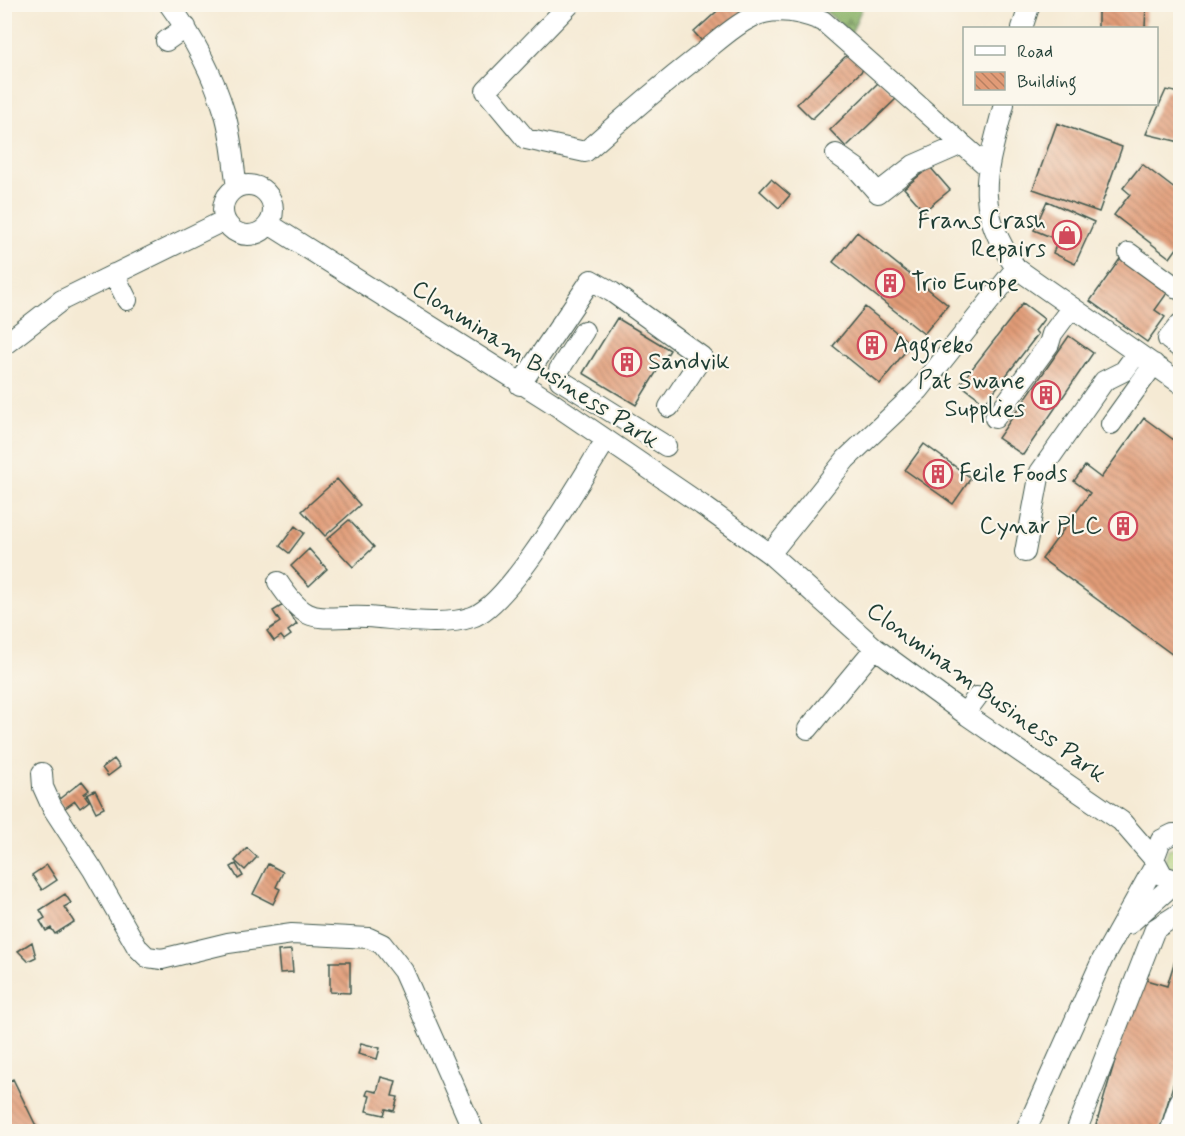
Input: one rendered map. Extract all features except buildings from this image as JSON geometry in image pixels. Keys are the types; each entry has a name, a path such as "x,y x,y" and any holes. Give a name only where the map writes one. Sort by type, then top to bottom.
{"street":[{"path":"169,4 186,27 212,78 226,116 237,187"},
{"path":"570,4 486,91 526,140 585,152 645,98 736,27 753,16 775,8 823,21 988,167"},
{"path":"1022,27 1030,4"},
{"path":"166,41 186,27"},
{"path":"1004,105 988,167 986,189 990,221 1016,268 1180,383"},
{"path":"836,154 856,168 878,193 914,165 962,144"},
{"path":"253,185 267,193 274,208 270,224 258,233 250,235 235,231 225,220 223,212 226,198 237,187 253,185"},
{"path":"4,345 62,300 225,220"},
{"name":"Clonminam Business Park","path":"270,224 606,440 770,554 875,648 965,714 1122,821 1163,876 1179,881"},
{"path":"1130,253 1180,290"},
{"path":"770,554 846,459 919,390 1016,268"},
{"path":"114,274 127,300"},
{"path":"520,385 591,280 612,292 702,357 669,407"},
{"path":"995,418 1049,344 1052,334 1072,307"},
{"path":"1180,324 1168,339 1180,348"},
{"path":"561,325 582,334 559,370 560,380 666,446"},
{"path":"1025,552 1040,472 1104,381 1124,371 1137,353"},
{"path":"1111,424 1154,364"},
{"path":"278,582 293,605 315,618 339,616 447,621 473,617 488,610 511,585 606,440"},
{"path":"808,729 817,703 875,648"},
{"path":"965,714 977,697"},
{"path":"42,773 43,787 52,807 93,870 137,947 147,957 162,959 228,944 292,934 369,938 382,944 403,971 474,1131"},
{"name":"Clonminam Business Park","path":"1122,821 1177,834"},
{"path":"1026,1131 1102,960 1154,862 1157,846 1177,834"},
{"path":"1118,933 1179,881"},
{"path":"1076,1131 1155,929 1180,913"},
{"path":"1170,1131 1180,1101"}],"green space":[{"path":"819,5 863,5 851,34"},
{"path":"1180,846 1180,872 1171,870 1165,861 1168,850"}],"place":[{"name":"Frans Crash Repairs","path":"1067,235"},
{"name":"Trio Europe","path":"890,283"},
{"name":"Aggreko","path":"872,345"},
{"name":"Sandvik","path":"627,362"},
{"name":"Pat Swane Supplies","path":"1046,395"},
{"name":"Feile Foods","path":"938,474"},
{"name":"Cynar PLC","path":"1123,526"}]}
